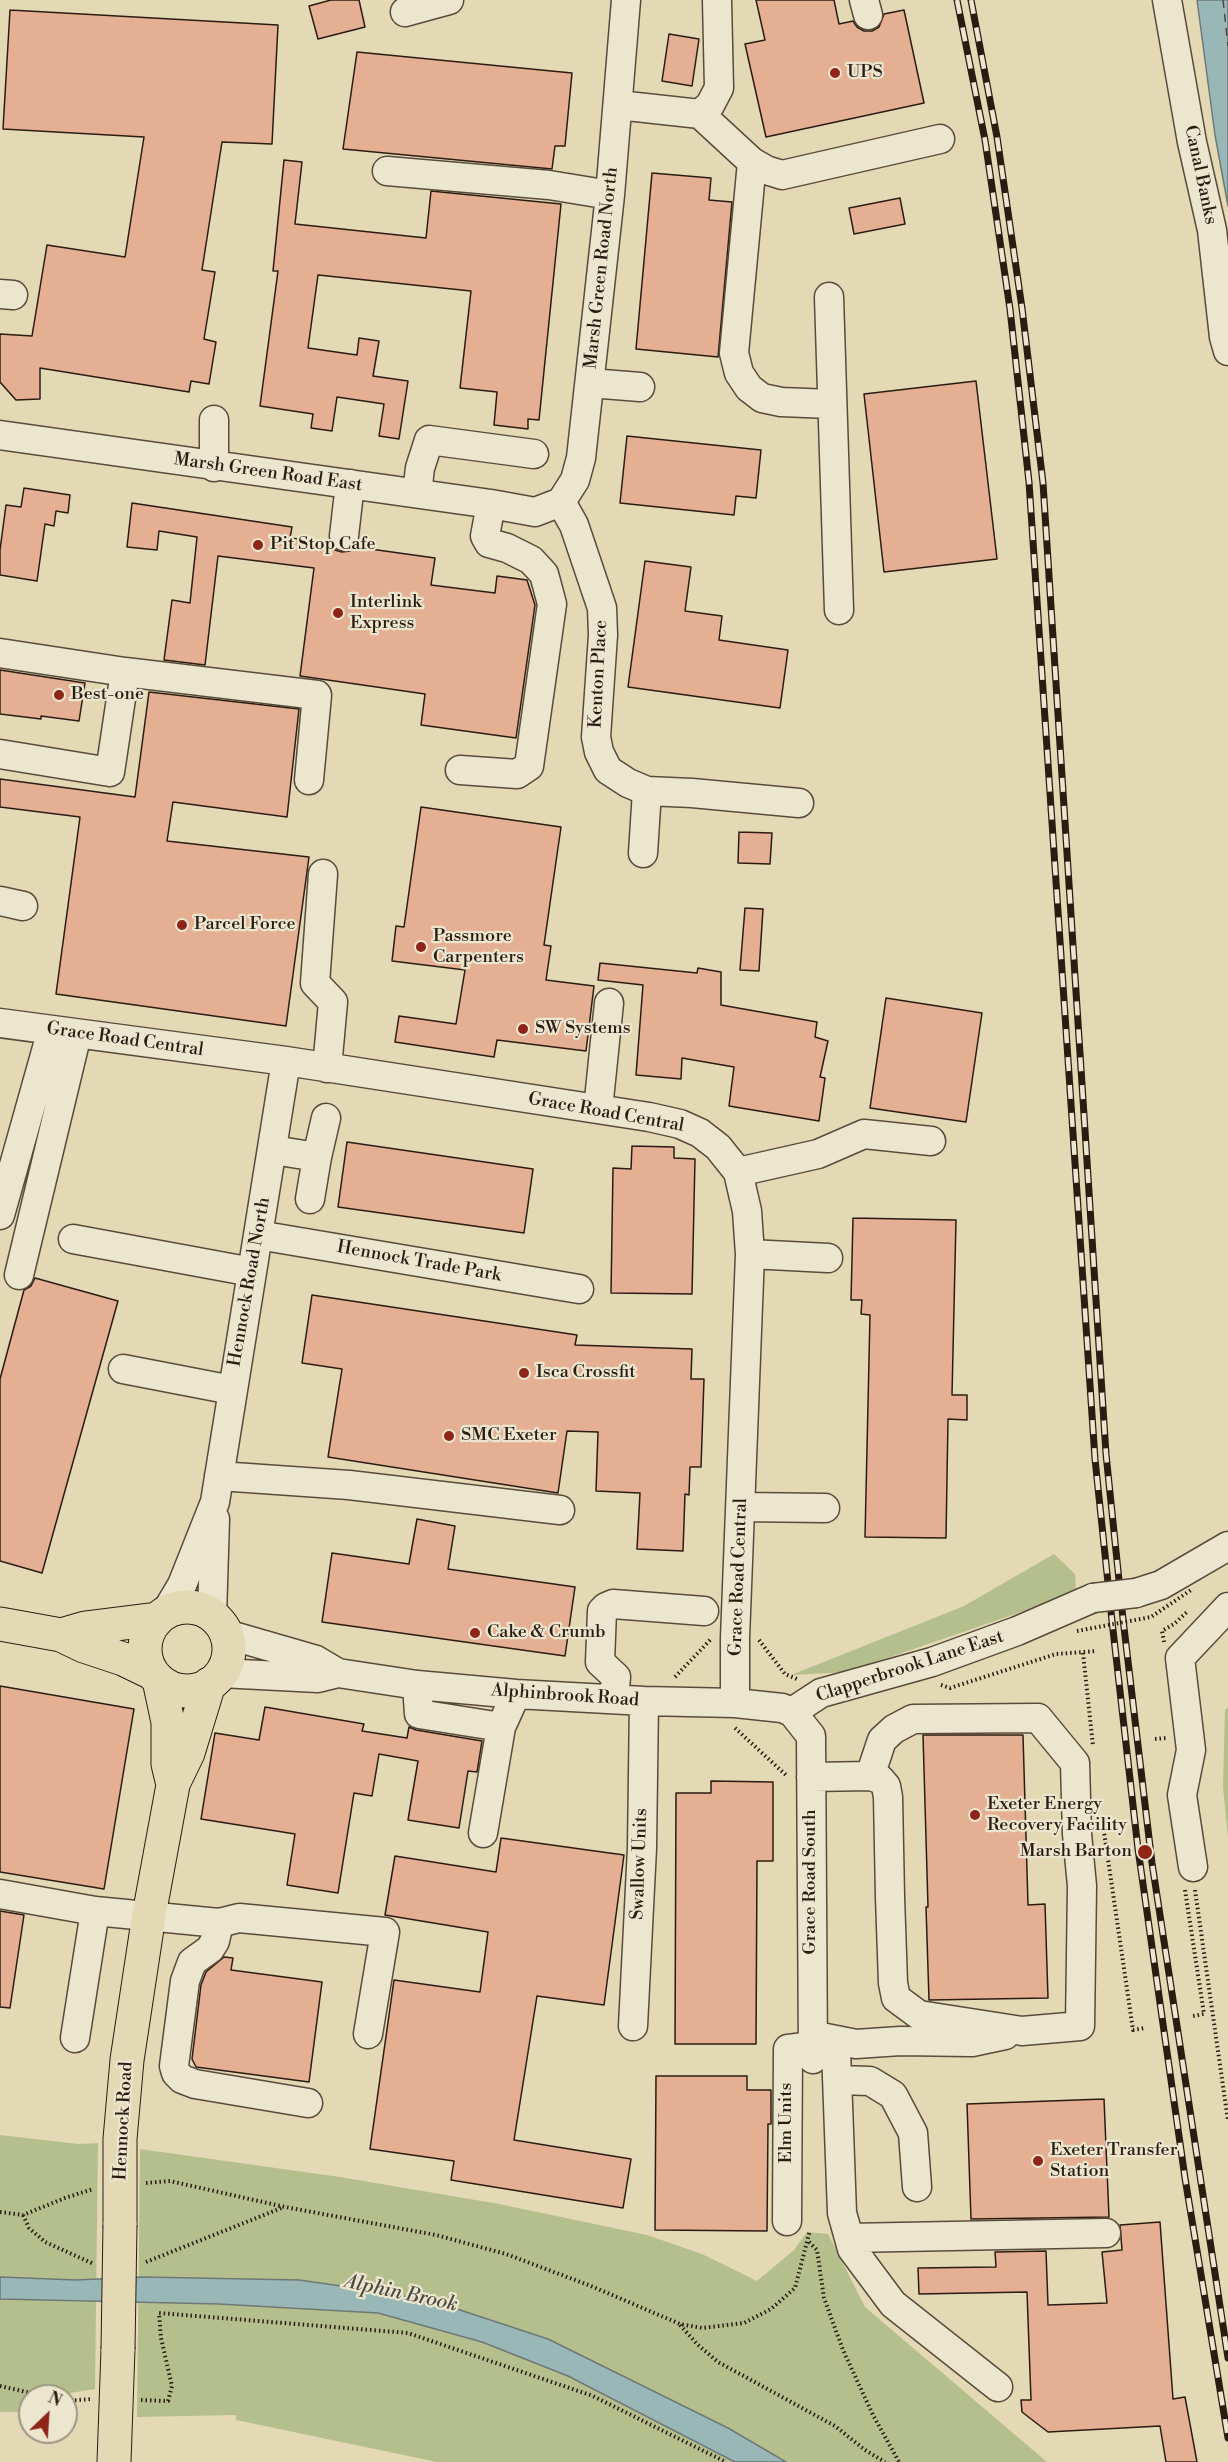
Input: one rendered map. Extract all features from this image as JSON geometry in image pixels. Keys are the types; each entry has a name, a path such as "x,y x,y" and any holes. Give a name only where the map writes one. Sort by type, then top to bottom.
{"main road":[{"path":"0,1624 61,1635 156,1676 178,1690 189,1690 215,1679 228,1654 219,1625 195,1608 185,1607 162,1616 85,1628 61,1635"},
{"path":"156,1676 145,1651 146,1639 162,1616"},
{"name":"Hennock Road","path":"156,1676 168,1722 168,1764 173,1785"},
{"name":"Hennock Road","path":"114,2462 118,2363 120,2139 127,2060 149,1915 173,1785 188,1753 215,1679"}],"street":[{"path":"405,12 449,0"},
{"name":"Marsh Green Road North","path":"561,502 575,480 581,458 610,195 626,0"},
{"path":"700,114 710,105 718,88 717,0"},
{"name":"Canal Banks","path":"1167,0 1192,142 1212,230 1224,337 1228,351"},
{"path":"618,105 700,114 752,162 782,175 940,139"},
{"path":"752,162 734,353 739,373 749,388 762,399 831,404"},
{"path":"387,171 549,185 610,195"},
{"path":"829,297 839,610"},
{"path":"590,383 640,387"},
{"path":"214,420 214,467"},
{"name":"Marsh Green Road East","path":"0,435 214,467 417,493 535,512 561,502"},
{"path":"417,493 420,468 429,440 534,454"},
{"path":"344,536 350,484"},
{"name":"Kenton Place","path":"561,502 574,525 602,608 607,715 596,738 603,763 614,775 647,791 750,788 799,803"},
{"path":"460,770 517,774 529,766 552,604 544,574 531,560 507,548 489,543 485,536 491,504"},
{"path":"0,653 125,672 317,695 309,780"},
{"path":"0,754 110,772 125,672"},
{"path":"643,853 647,791"},
{"path":"323,874 315,983 333,1002 327,1068"},
{"path":"598,1109 609,1003"},
{"name":"Grace Road Central","path":"0,1023 286,1061 598,1109 680,1124 700,1133 718,1147 738,1172 747,1211 750,1254 733,1714"},
{"path":"0,1215 65,1032"},
{"path":"19,1275 65,1032"},
{"name":"Hennock Road North","path":"219,1625 217,1489 286,1061"},
{"path":"310,1199 326,1118"},
{"path":"738,1172 818,1155 864,1134 931,1141"},
{"path":"273,1150 317,1157"},
{"name":"Hennock Trade Park","path":"258,1235 579,1289"},
{"path":"73,1239 252,1272"},
{"path":"750,1254 828,1257"},
{"path":"123,1369 232,1390"},
{"path":"217,1489 350,1485 560,1510"},
{"name":"Hennock Road North","path":"162,1616 182,1585 217,1489"},
{"path":"741,1507 825,1508"},
{"name":"Clapperbrook Lane East","path":"792,1712 821,1693 932,1662 1017,1631 1093,1598 1137,1593 1161,1585 1228,1546"},
{"path":"614,1699 616,1677 600,1662 602,1611 606,1607 613,1604 704,1611"},
{"path":"1193,1868 1182,1795 1191,1750 1180,1658 1228,1607"},
{"name":"Alphinbrook Road","path":"219,1625 316,1660 338,1673 417,1685 516,1694 644,1701 733,1714 782,1708 792,1712"},
{"name":"Alphinbrook Road","path":"215,1679 318,1678 338,1673"},
{"path":"417,1685 419,1714 501,1727"},
{"path":"483,1833 501,1727 516,1694"},
{"name":"Swallow Units","path":"633,2026 642,1848 644,1701"},
{"name":"Grace Road South","path":"792,1712 811,1736 807,2047"},
{"path":"807,2047 900,2041 972,2042 1022,2031 1080,2026 1082,1886 1077,1834 1075,1763 1038,1718 913,1719 894,1729 882,1740 870,1776"},
{"path":"811,1788 870,1776 880,1779 886,1786 893,1983 896,1998 919,2015 1022,2031"},
{"path":"0,1893 95,1911 219,1923 239,1918 385,1932 368,2034"},
{"path":"75,2037 95,1911"},
{"path":"219,1923 215,1941 210,1949 192,1962 185,1981 174,2066 176,2073 182,2079 195,2084 308,2103"},
{"path":"807,2047 836,2050 842,2213 852,2249 893,2304 998,2387"},
{"name":"Elm Units","path":"799,2224 807,2047"},
{"path":"838,2080 870,2081 893,2095 913,2133 917,2187"},
{"path":"849,2238 1106,2234"}],"path":[{"path":"1162,1630 1174,1624"},
{"path":"934,1683 950,1688 1056,1654 1097,1651"},
{"path":"1083,1653 1094,1747"},
{"path":"733,1714 811,1788"},
{"path":"1102,1817 1133,2030 1145,2028"},
{"path":"1193,2016 1204,2014 1182,1871 1193,1868 1228,2121"},
{"path":"0,2212 23,2215 93,2189 121,2194 170,2181 285,2207 436,2235 506,2254 591,2286 680,2324 702,2328 744,2323 771,2308 795,2288 809,2241"},
{"path":"139,2265 285,2207"},
{"path":"23,2215 29,2228 45,2242 92,2264 104,2264"},
{"path":"799,2224 817,2250 824,2298 843,2350 873,2415 899,2462"},
{"path":"135,2399 168,2401 172,2386 161,2338 159,2313 408,2333 593,2396 726,2462"},
{"path":"680,2324 698,2345 718,2361 835,2426 865,2450 885,2462"},
{"path":"0,2386 18,2390"},
{"path":"78,2400 100,2398"}],"green space":[{"path":"1054,1554 1075,1574 1076,1593 847,1672 791,1675 964,1606"},
{"path":"1228,1707 1228,1838 1223,1787 1225,1710"},
{"path":"0,2135 78,2144 98,2143 95,2389 78,2392 78,2384 18,2384 18,2412 0,2412"},
{"path":"140,2149 340,2177 499,2204 647,2235 702,2254 757,2281 794,2250 807,2232 828,2234 865,2307 1047,2462 437,2462 236,2420 236,2415 137,2417"}],"water":[{"path":"1197,0 1228,0 1228,206 1215,135"},
{"path":"0,2277 76,2280 143,2277 299,2280 391,2293 454,2308 548,2339 728,2428 786,2462 735,2462 568,2376 482,2342 378,2313 219,2304 0,2299"}],"building":[{"path":"331,0 359,0 365,27 318,39 309,6"},
{"name":"UPS","path":"756,0 834,0 839,24 853,21 864,31 872,31 879,27 884,14 904,10 924,103 766,137 745,44 765,40"},
{"path":"10,10 278,25 272,144 222,142 202,270 215,272 204,339 216,342 209,384 191,381 189,392 40,368 40,399 16,400 0,382 0,334 32,336 47,245 125,257 144,137 3,129"},
{"path":"669,34 699,39 692,86 662,81"},
{"path":"357,52 572,73 565,146 555,146 552,169 343,149"},
{"path":"284,160 302,162 295,224 426,238 431,191 561,204 539,420 528,419 528,429 494,425 497,392 460,388 471,291 318,275 308,348 357,355 359,338 379,341 373,376 408,381 399,439 379,436 384,404 337,397 332,431 311,428 313,414 260,406 278,271 273,271"},
{"path":"652,173 711,178 709,200 732,202 718,357 636,349"},
{"path":"900,198 905,224 854,234 849,208"},
{"path":"976,381 997,559 884,572 864,394"},
{"path":"627,436 761,450 756,498 736,496 734,515 620,503"},
{"path":"24,488 70,495 68,513 56,511 54,526 45,524 37,581 0,575 0,550 6,505 21,507"},
{"path":"132,503 292,527 290,538 329,543 335,550 342,552 356,547 435,558 431,585 495,593 497,576 527,580 535,605 516,738 421,725 425,694 300,676 314,568 218,556 205,665 164,660 172,600 190,603 197,537 159,531 157,550 127,547"},
{"path":"645,561 691,567 685,611 722,616 719,640 788,650 780,708 628,687"},
{"path":"0,670 85,683 79,721 0,714"},
{"name":"Parcel Force","path":"149,692 299,709 287,817 173,802 167,841 309,857 286,1026 56,994 80,817 0,807 0,779 135,797"},
{"path":"421,807 561,827 544,945 551,946 546,980 594,986 586,1051 497,1040 494,1057 395,1042 399,1016 456,1024 465,970 392,961 396,926 404,927"},
{"path":"739,832 772,833 770,864 738,863"},
{"path":"745,908 763,909 759,971 740,970"},
{"path":"600,963 697,973 698,968 721,972 721,1005 817,1022 815,1037 828,1041 820,1077 825,1078 819,1121 729,1106 734,1067 682,1058 681,1079 636,1075 643,985 598,980"},
{"path":"886,998 982,1013 966,1122 870,1108"},
{"path":"347,1142 533,1169 524,1233 338,1207"},
{"path":"632,1146 674,1147 674,1158 695,1159 692,1294 611,1293 613,1168 631,1169"},
{"path":"853,1218 956,1220 952,1395 967,1395 967,1420 948,1419 946,1538 865,1537 870,1315 861,1314 862,1300 851,1300"},
{"path":"35,1278 118,1301 42,1573 0,1561 0,1379 24,1290 31,1286"},
{"path":"312,1295 577,1335 575,1345 692,1349 691,1379 704,1379 701,1467 690,1467 689,1495 685,1494 683,1551 637,1549 640,1493 596,1491 598,1432 567,1431 558,1493 328,1457 342,1369 302,1363"},
{"path":"417,1519 455,1526 448,1569 575,1587 565,1656 322,1622 332,1553 409,1564"},
{"path":"0,1686 134,1709 104,1889 0,1872"},
{"path":"265,1707 364,1724 362,1731 407,1738 409,1727 482,1741 477,1772 468,1771 459,1828 408,1820 418,1761 379,1754 372,1796 354,1793 338,1893 287,1885 295,1834 201,1819 215,1733 259,1740"},
{"name":"Exeter Energy Recovery Facility","path":"923,1735 1023,1735 1028,1905 1045,1904 1048,1998 929,2000"},
{"path":"711,1781 773,1782 773,1861 757,1861 756,2044 675,2044 676,1793 711,1793"},
{"path":"501,1838 624,1855 604,2005 537,1996 514,2140 631,2159 623,2208 451,2180 454,2161 370,2149 394,1980 480,1992 488,1932 385,1915 395,1856 496,1872"},
{"path":"0,1911 24,1915 10,2008 0,2007"},
{"path":"224,1957 233,1958 231,1970 322,1982 309,2082 196,2067 192,2059 201,1985 206,1972"},
{"path":"656,2076 747,2076 747,2090 771,2090 771,2124 768,2124 767,2231 655,2230"},
{"name":"Exeter Transfer Station","path":"1104,2099 1109,2217 971,2219 967,2104"},
{"path":"1160,2222 1173,2399 1185,2397 1197,2462 1166,2462 1160,2426 1048,2432 1022,2412 1021,2400 1031,2400 1027,2292 919,2294 918,2268 996,2267 995,2252 1046,2251 1048,2305 1107,2303 1102,2252 1122,2250 1120,2225"}],"ferry route":[{"path":"1223,0 1228,46"}],"railway":[{"path":"957,0 985,140 1010,309 1029,482 1095,1459 1112,1621 1138,1849 1185,2178 1228,2438"},
{"path":"971,0 997,137 1022,308 1043,483 1106,1454 1123,1619 1152,1863 1228,2358"}],"place":[{"name":"UPS","path":"835,73"},
{"name":"Pit Stop Cafe","path":"258,545"},
{"name":"Interlink Express","path":"338,613"},
{"name":"Best-one","path":"59,695"},
{"name":"Parcel Force","path":"182,925"},
{"name":"Passmore Carpenters","path":"421,947"},
{"name":"SW Systems","path":"523,1029"},
{"name":"Isca Crossfit","path":"524,1373"},
{"name":"SMC Exeter","path":"449,1436"},
{"name":"Cake & Crumb","path":"475,1633"},
{"name":"Exeter Energy Recovery Facility","path":"975,1815"},
{"name":"Marsh Barton","path":"1145,1852"},
{"name":"Exeter Transfer Station","path":"1038,2161"}],"water label":[{"name":"Alphin Brook","path":"401,2294"}]}
